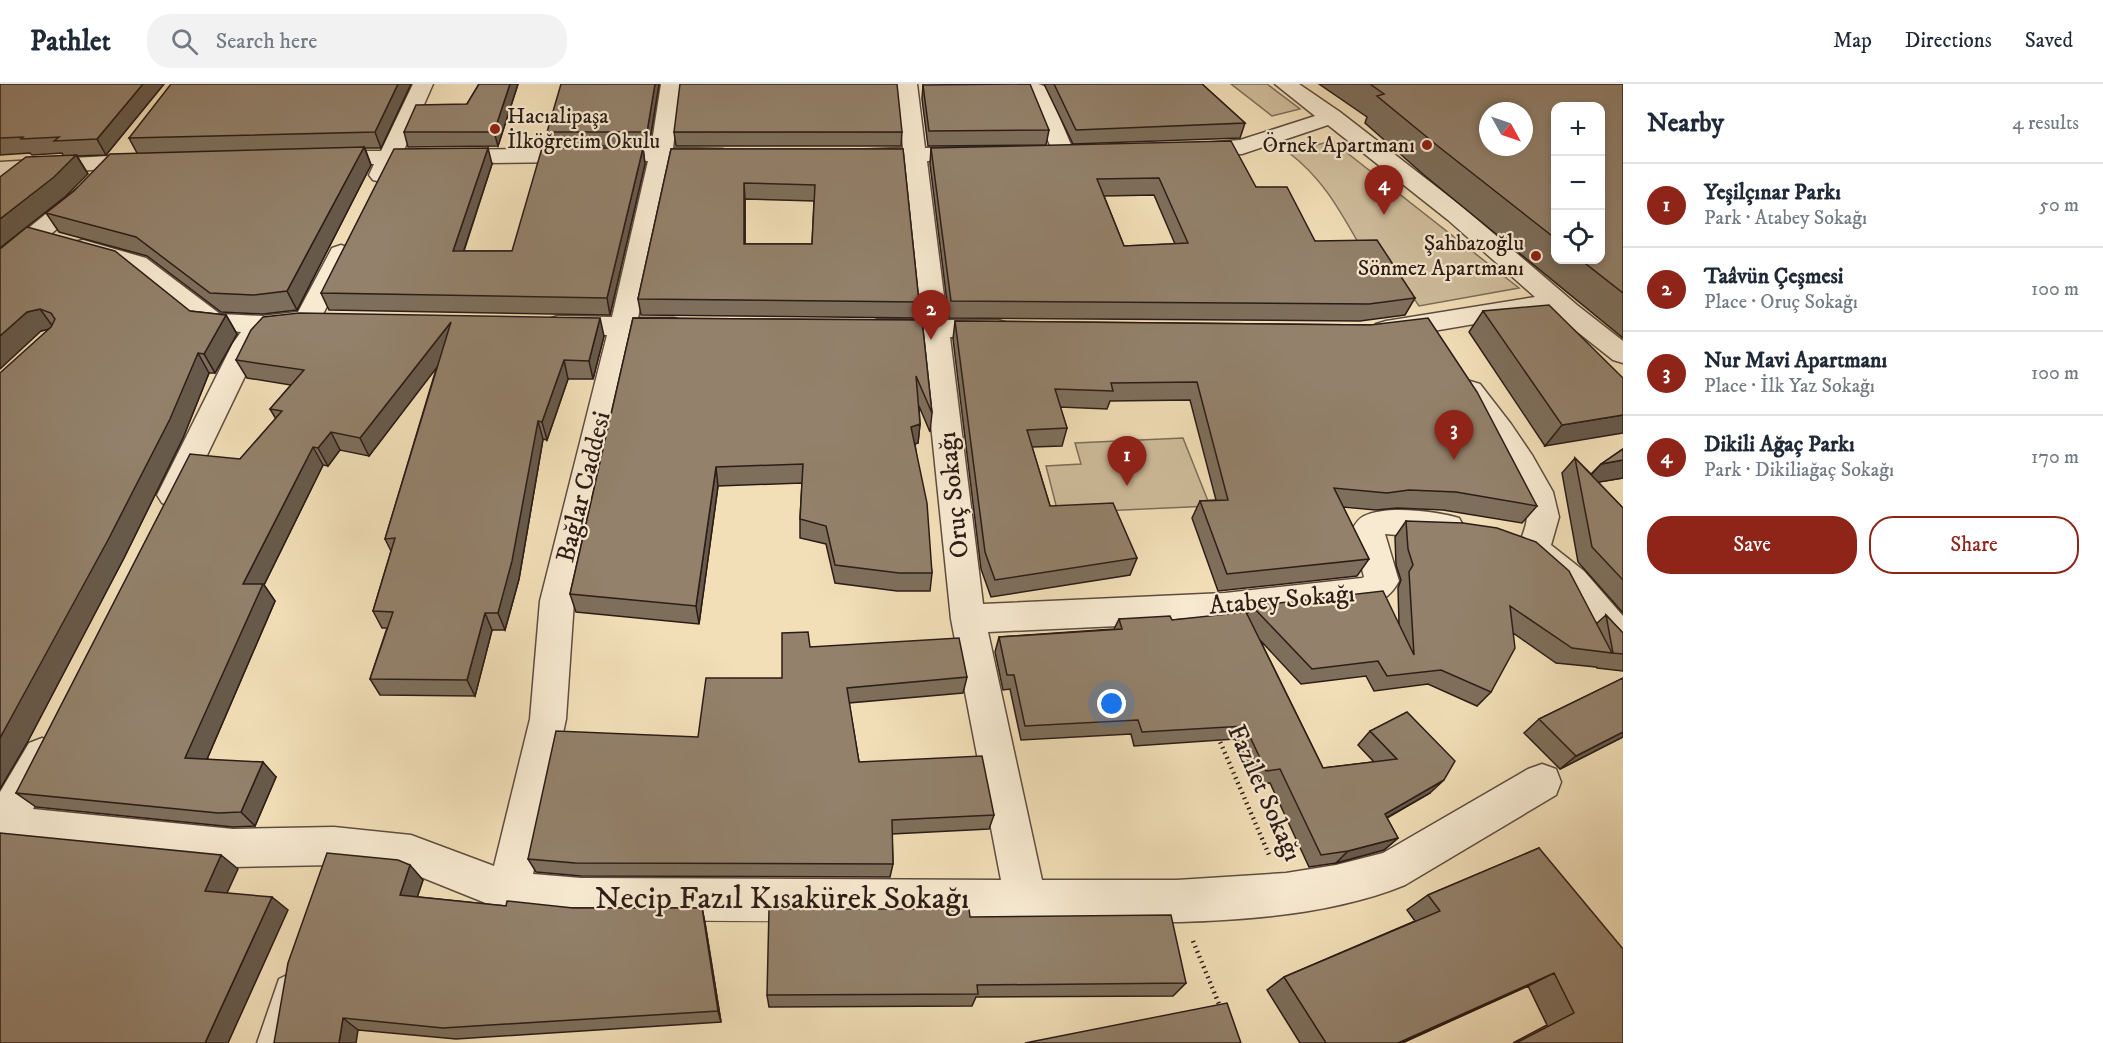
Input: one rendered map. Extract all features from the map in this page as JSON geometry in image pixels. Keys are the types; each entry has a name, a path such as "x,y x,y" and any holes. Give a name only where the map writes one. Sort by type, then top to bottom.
{"street":[{"path":"369,198 423,84"},
{"name":"Bağlar Caddesi","path":"508,892 548,718 556,601 623,326 661,154 671,84"},
{"path":"1285,84 1332,117 1481,235 1554,302 1623,354"},
{"name":"Oruç Sokağı","path":"915,89 916,155 968,619 1026,901"},
{"path":"967,91 1037,90 1074,152 1040,153"},
{"path":"1163,151 1242,147 1332,117"},
{"path":"0,264 76,203 124,153"},
{"path":"0,169 124,153 164,161"},
{"path":"306,159 731,154"},
{"path":"835,155 995,154"},
{"path":"37,236 137,263 213,322 263,325 319,320 354,228"},
{"path":"1360,332 1426,325 1554,302"},
{"path":"530,324 704,327"},
{"path":"158,526 247,343 263,325"},
{"path":"1426,325 1533,487 1542,507 1542,524 1534,547"},
{"path":"855,328 1019,329"},
{"name":"Atabey Sokağı","path":"968,619 1225,607 1370,591 1382,581 1368,531 1374,525 1383,522 1514,536 1534,547 1572,580 1623,640"},
{"path":"2,828 58,725"},
{"name":"Necip Fazıl Kısakürek Sokağı","path":"2,828 331,857 411,854 508,892 581,899 1177,901 1286,893 1336,885 1391,871 1542,782"}],"lane":[{"path":"269,1043 294,966"}],"path":[{"name":"Fazilet Sokağı","path":"1215,730 1286,893"},
{"path":"1177,901 1222,1011"}],"shaded area":[{"path":"1231,84 1267,84 1300,109 1272,116"},
{"path":"1332,141 1519,288 1419,306 1376,244 1359,244 1320,183 1288,152"},
{"path":"1183,438 1210,506 1058,513 1046,466 1081,464 1075,443"}],"building":[{"path":"0,84 143,84 97,139 54,141 59,137 0,138"},
{"path":"171,84 398,84 375,132 129,138"},
{"path":"479,84 510,84 494,132 404,132 416,105 467,104"},
{"path":"561,84 655,84 647,132 547,132"},
{"path":"680,84 897,84 902,132 674,132"},
{"path":"1030,84 1049,130 929,131 923,85"},
{"path":"1054,84 1202,84 1245,123 1076,130"},
{"path":"1370,84 1623,84 1623,293 1586,264 1605,264 1605,102 1551,102 1551,235 1377,96 1384,94"},
{"path":"1231,141 1256,187 1287,187 1315,241 1377,240 1415,298 1369,304 951,301 931,148","holes":["1159,178 1188,243 1124,246 1097,179"]},
{"path":"364,147 287,291 253,295 210,293 136,237 46,213 74,191 110,154"},
{"path":"488,148 453,251 512,251 542,148 643,148 607,298 321,293 394,149"},
{"path":"671,149 903,149 919,302 638,299","holes":["744,183 815,185 812,244 744,244"]},
{"path":"76,155 54,177 0,219 0,177 26,157"},
{"path":"27,227 115,251 190,311 226,315 204,354 198,353 170,419 108,540 0,738 0,373 51,327 55,319 51,313 40,309 27,312 0,336 0,249"},
{"path":"1549,305 1623,378 1623,415 1562,425 1483,311"},
{"path":"299,313 600,318 589,361 564,360 542,422 538,421 512,561 498,613 485,613 467,680 370,679 393,612 373,611 395,538 385,539 451,322 360,438 331,432 318,448 313,447 243,584 263,584 185,758 263,762 241,812 218,813 16,793 190,454 240,459 282,411 270,409 304,370 236,360 251,330 263,317"},
{"path":"633,318 922,320 932,413 916,376 920,424 911,427 927,503 932,573 899,573 835,565 826,526 800,519 803,464 716,467 696,606 570,594"},
{"path":"1428,318 1477,392 1537,506 1456,492 1409,490 1387,493 1334,488 1369,559 1227,574 1200,501 1228,500 1197,382 1111,383 1113,391 1055,389 1067,428 1027,430 1050,506 1113,503 1137,558 995,580 985,552 955,321 1370,325"},
{"path":"1623,449 1623,460 1601,464"},
{"path":"1575,458 1623,508 1623,580 1592,547"},
{"path":"1406,521 1463,523 1497,528 1536,542 1569,571 1612,653 1572,648 1510,606 1515,648 1491,692 1441,670 1387,676 1378,661 1312,669 1252,606 1383,591 1414,655 1409,572 1413,565 1408,549"},
{"path":"1246,612 1323,768 1397,759 1370,731 1407,712 1455,761 1444,780 1385,814 1398,838 1348,851 1321,855 1280,769 1266,771 1245,726 1142,732 1138,720 1025,726 1014,675 1007,675 999,637 1122,629 1119,619 1170,616 1172,620"},
{"path":"1606,615 1623,633 1623,654 1613,653"},
{"path":"808,632 810,647 959,638 967,677 847,688 859,762 982,756 994,815 892,820 893,864 575,863 528,859 556,731 698,737 706,678 782,678 782,633"},
{"path":"1623,678 1623,732 1576,756 1539,719"},
{"path":"0,833 221,855 205,891 272,897 205,1043 0,1043"},
{"path":"1539,848 1623,949 1623,1043 1516,1043 1574,1013 1554,973 1398,1043 1326,1043 1284,977 1440,911 1428,895"},
{"path":"327,853 398,860 410,865 400,895 506,906 507,901 573,908 702,908 718,1011 443,1028 343,1018 339,1043 274,1043 288,963"},
{"path":"769,909 969,909 970,917 1171,915 1186,983 977,985 978,994 767,995"},
{"path":"1227,1003 1241,1043 1025,1043"}],"place":[{"name":"Hacıalipaşa İlköğretim Okulu","path":"495,129"},
{"name":"Örnek Apartmanı","path":"1427,145"},
{"name":"Dikili Ağaç Parkı","path":"1384,215"},
{"name":"Şahbazoğlu Sönmez Apartmanı","path":"1536,256"},
{"name":"Taâvün Çeşmesi","path":"931,340"},
{"name":"Nur Mavi Apartmanı","path":"1454,460"},
{"name":"Yeşilçınar Parkı","path":"1127,486"}]}
